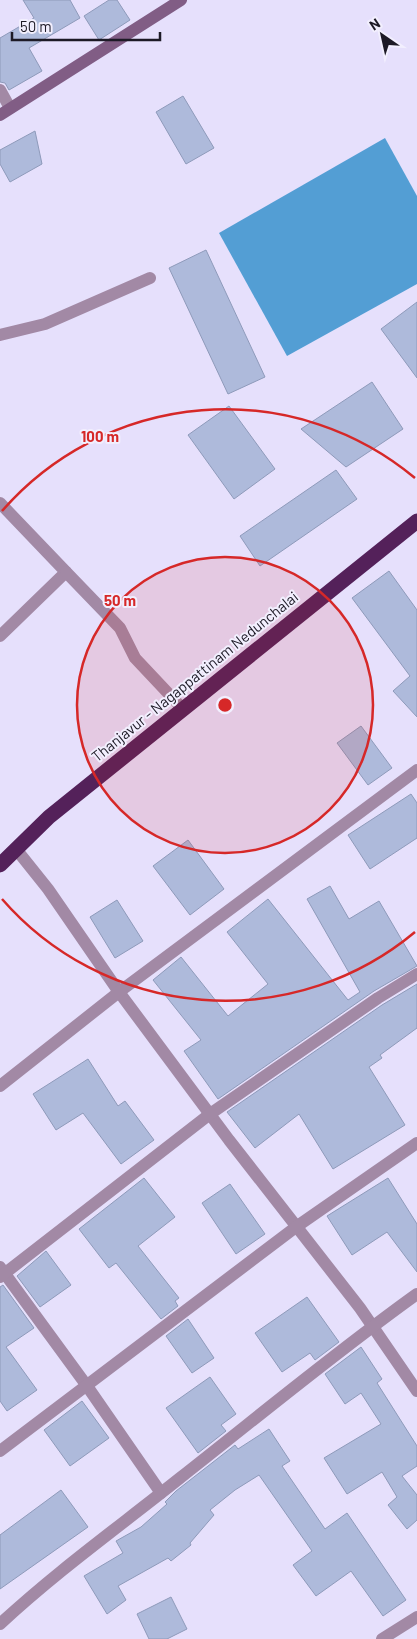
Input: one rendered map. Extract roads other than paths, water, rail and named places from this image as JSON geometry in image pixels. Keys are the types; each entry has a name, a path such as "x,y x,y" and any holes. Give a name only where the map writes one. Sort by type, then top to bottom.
{"highway":[{"name":"Thanjavur - Nagappattinam Nedunchalai","path":"0,865 49,817 417,521"}],"street":[{"path":"0,90 5,111 182,0"},
{"path":"0,335 45,324 150,278"},
{"path":"0,503 120,628 135,658 182,709"},
{"path":"0,636 66,572"},
{"path":"0,1086 119,992 417,770"},
{"path":"16,849 48,889 119,992 210,1114 372,1326 417,1391"},
{"path":"161,1493 87,1386 2,1272 210,1114 378,998 417,974"},
{"path":"0,1451 296,1227 417,1143"},
{"path":"0,1624 23,1602 372,1326 417,1294"},
{"path":"382,1639 417,1617"}],"water":[{"path":"385,138 417,196 417,284 287,356 219,233"}]}
